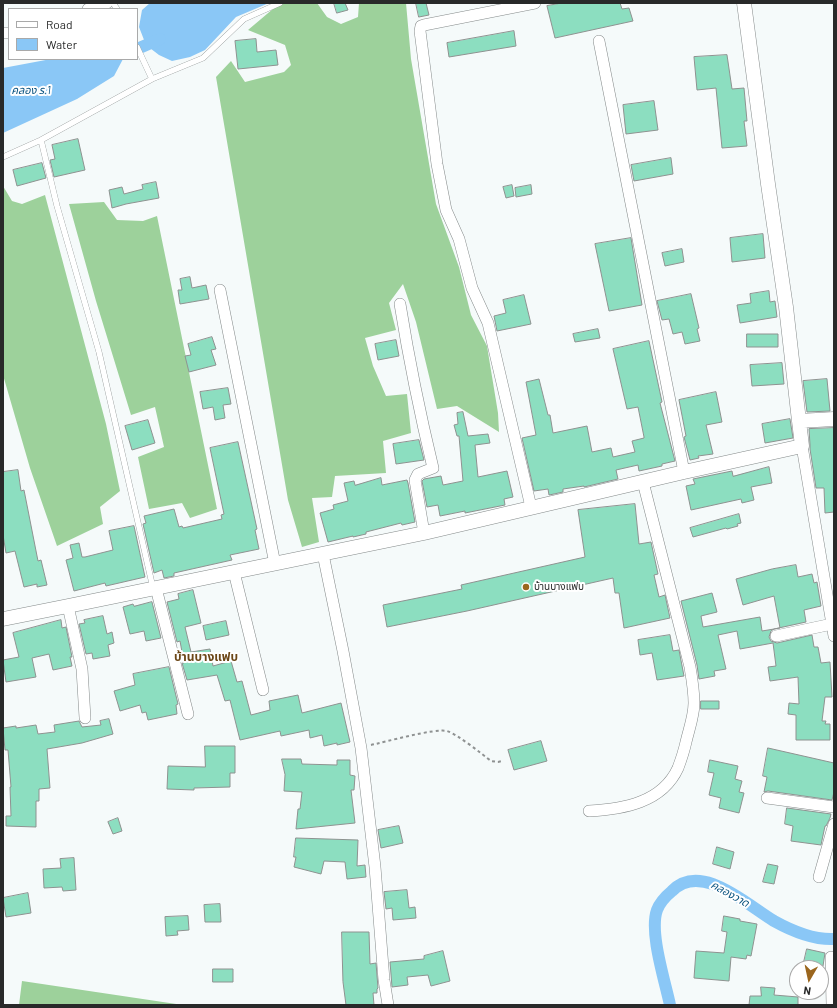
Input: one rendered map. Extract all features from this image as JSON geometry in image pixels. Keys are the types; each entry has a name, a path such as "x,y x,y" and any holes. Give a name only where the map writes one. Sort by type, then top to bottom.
{"street":[{"path":"91,8 107,3"},
{"path":"530,507 488,324 472,288 459,239 446,210 437,164 420,31 421,26 424,25 534,3"},
{"path":"744,3 786,307 802,446 834,636"},
{"path":"599,41 684,472"},
{"path":"220,290 275,564"},
{"path":"400,304 420,415 433,468 418,474 415,480 424,533"},
{"path":"799,421 834,419"},
{"path":"3,619 424,533 530,507 802,446"},
{"path":"589,812 615,810 631,806 646,800 662,789 671,780 678,768 683,755 693,715 694,694 690,666 643,482"},
{"path":"323,554 361,748 375,867 384,980 388,1005"},
{"path":"234,572 263,690"},
{"path":"155,589 188,714"},
{"path":"68,606 82,669 85,718"},
{"path":"776,636 832,624"},
{"path":"767,798 834,807"},
{"path":"819,877 834,824"},
{"path":"831,957 832,1005"}],"lane":[{"path":"3,157 41,140 152,79 203,58 244,19 280,3"},
{"path":"138,49 152,79"},
{"path":"41,140 57,206 99,352 155,589"}],"path":[{"path":"361,748 434,732 446,731 457,736 491,761 502,761"}],"green space":[{"path":"280,3 317,3 327,17 341,24 358,17 359,3 406,3 411,59 436,204 459,267 471,315 487,346 498,413 499,432 457,406 437,409 416,322 403,284 389,303 396,330 365,338 373,366 386,396 407,394 411,433 383,441 386,473 335,476 332,497 312,498 319,542 302,547 288,500 216,77 231,61 245,82 284,72 291,65 285,45 248,30"},
{"path":"3,186 12,201 22,204 45,195 106,424 120,491 100,507 103,524 57,546 30,468 3,375"},
{"path":"104,202 117,220 143,221 157,216 217,509 190,518 182,503 149,509 138,457 164,447 155,407 131,415 96,301 69,204"},
{"path":"22,981 183,1005 19,1005"}],"water":[{"path":"150,3 269,3 236,17 205,50 190,57 172,61 159,55 146,45 139,27 142,10"},
{"name":"คลอง ร.1","path":"46,60 122,60 114,76 77,99 3,133 3,68"}],"building":[{"path":"334,3 345,3 348,10 337,13"},
{"path":"416,3 426,3 429,15 419,17"},
{"path":"562,3 620,3 622,9 629,8 633,21 555,38 547,6"},
{"path":"514,31 516,46 449,57 447,43"},
{"path":"256,39 257,52 276,50 278,65 238,69 235,41"},
{"path":"727,55 732,89 744,88 747,121 744,121 747,146 722,148 716,88 697,90 694,57"},
{"path":"654,101 658,130 626,134 623,105"},
{"path":"78,139 85,170 54,177 50,160 55,159 52,145"},
{"path":"671,158 673,174 634,181 631,165"},
{"path":"42,163 46,178 17,186 13,170"},
{"path":"156,182 159,198 112,208 109,190 122,187 124,194 143,189 142,185"},
{"path":"512,185 514,196 506,198 503,187"},
{"path":"531,185 532,194 516,197 515,188"},
{"path":"763,234 765,258 732,262 730,238"},
{"path":"631,238 642,305 609,311 595,244"},
{"path":"682,249 684,262 665,266 662,253"},
{"path":"190,277 192,288 206,285 209,299 180,304 178,290 182,290 180,279"},
{"path":"769,291 770,302 775,301 777,317 740,323 737,305 751,303 750,294"},
{"path":"691,294 699,328 697,329 700,341 685,344 682,332 673,334 669,319 662,320 657,301"},
{"path":"524,295 531,324 497,331 494,316 506,313 503,300"},
{"path":"598,329 600,338 575,342 573,334"},
{"path":"747,334 778,334 778,347 747,347"},
{"path":"212,337 216,349 211,350 216,365 189,372 185,356 191,355 188,344"},
{"path":"396,340 399,356 378,360 375,344"},
{"path":"649,341 662,402 660,403 675,461 662,464 662,466 639,471 638,465 616,470 618,479 584,487 563,489 563,492 554,494 549,495 548,489 534,491 522,438 536,435 526,382 539,379 548,415 550,415 553,433 587,426 592,452 611,448 613,457 635,452 632,441 644,438 638,407 627,409 613,349"},
{"path":"782,363 784,384 752,386 750,365"},
{"path":"827,379 830,411 807,412 803,381"},
{"path":"228,388 231,404 223,405 225,418 215,420 213,407 203,409 200,392"},
{"path":"716,392 722,422 706,425 713,454 698,456 699,458 690,460 684,437 686,436 679,400"},
{"path":"463,412 468,436 488,434 490,443 475,445 478,477 507,471 513,497 504,499 505,505 465,513 465,511 440,516 438,505 427,507 422,481 424,479 441,476 443,485 463,481 459,436 457,436 454,425 458,424 457,413"},
{"path":"790,419 793,438 765,443 762,424"},
{"path":"148,420 155,443 132,450 125,426"},
{"path":"834,428 834,512 825,513 824,488 816,488 810,449 809,429"},
{"path":"419,440 424,460 396,464 393,444"},
{"path":"238,442 257,529 255,530 259,549 230,555 232,560 174,573 174,576 164,578 162,570 154,573 143,524 146,523 144,516 174,509 179,527 182,526 183,528 222,519 221,515 224,514 210,448"},
{"path":"769,467 772,483 751,487 754,500 742,503 741,499 691,510 686,486 695,484 693,479 732,471 733,476"},
{"path":"18,470 21,491 24,490 38,561 41,560 47,585 37,587 37,584 24,587 15,551 6,553 3,535 3,472"},
{"path":"381,478 382,485 407,480 415,522 402,525 401,523 366,532 366,534 328,542 320,513 334,509 333,505 348,501 344,483 354,481 355,485"},
{"path":"635,504 639,544 651,542 658,574 654,575 659,597 665,595 670,618 624,628 619,593 615,593 613,578 467,611 387,627 383,605 462,589 461,585 585,557 578,510"},
{"path":"739,514 741,523 737,524 738,526 693,537 690,528"},
{"path":"134,526 145,577 106,586 105,583 74,591 66,560 73,558 70,545 79,543 82,557 113,550 109,531"},
{"path":"796,565 798,577 812,574 814,583 817,582 821,606 804,610 806,622 780,628 774,596 743,605 736,579 772,569"},
{"path":"193,590 201,623 185,627 191,652 210,649 213,666 231,661 237,682 242,681 251,715 270,710 269,701 298,695 302,713 341,703 350,742 324,746 322,735 310,738 309,730 281,736 280,731 240,740 230,700 225,701 217,675 187,680 182,663 184,663 180,641 177,642 167,602 179,599 178,594"},
{"path":"712,593 717,612 701,616 703,627 760,617 762,631 774,629 771,631 769,637 771,641 777,643 812,635 814,647 818,647 821,663 830,662 832,697 825,697 822,721 826,721 825,724 830,724 830,740 796,740 796,715 788,714 789,703 799,704 798,677 770,681 768,667 776,666 773,643 740,649 737,631 718,635 726,669 714,671 715,676 699,679 681,601"},
{"path":"152,602 161,638 146,641 144,631 130,634 123,607 133,604 134,606"},
{"path":"103,616 107,634 112,632 114,643 108,645 110,656 93,659 92,653 86,654 79,624 85,623 84,620"},
{"path":"61,620 62,628 66,627 72,657 70,657 72,666 53,670 49,654 32,658 36,677 6,682 3,660 19,657 13,633"},
{"path":"226,621 229,635 206,640 203,626"},
{"path":"670,635 673,651 679,650 684,676 657,680 652,653 640,655 638,640"},
{"path":"169,667 178,704 176,705 177,714 148,720 146,712 142,713 140,705 120,711 114,691 135,685 133,674"},
{"path":"701,701 719,701 719,709 701,709"},
{"path":"109,719 113,734 82,743 47,749 50,788 39,789 39,801 36,801 36,827 6,826 6,816 11,816 11,787 8,750 5,750 3,728 36,725 38,734 55,732 54,725 79,721 82,727 101,725 100,721"},
{"path":"541,741 547,761 514,770 508,750"},
{"path":"205,746 235,746 235,773 230,773 230,787 194,788 194,790 167,789 168,766 205,767"},
{"path":"768,748 834,763 834,792 832,800 768,791 764,792 767,777 763,776"},
{"path":"282,759 301,759 302,764 337,765 337,760 350,760 350,775 355,776 354,790 351,790 355,823 296,829 298,809 300,809 302,792 284,791 285,775"},
{"path":"710,760 738,766 735,779 742,781 739,792 744,793 739,813 719,808 721,798 709,795 714,773 708,772"},
{"path":"787,808 831,814 825,826 821,845 791,841 793,826 785,824"},
{"path":"118,818 122,831 113,834 108,822"},
{"path":"399,826 403,843 381,848 378,830"},
{"path":"296,838 358,840 357,866 365,865 366,877 347,879 345,862 324,861 321,874 294,867 296,857 294,857"},
{"path":"717,847 734,852 730,869 713,864"},
{"path":"74,858 76,890 63,891 62,887 44,888 43,869 61,868 60,859"},
{"path":"768,864 778,866 774,884 763,882"},
{"path":"407,890 409,908 415,907 416,918 393,920 392,908 386,909 384,892"},
{"path":"28,893 31,913 6,917 3,898"},
{"path":"220,904 221,922 205,922 204,905"},
{"path":"188,916 189,930 177,931 178,935 166,936 165,917"},
{"path":"724,916 757,924 751,956 747,955 746,959 731,957 729,981 694,978 696,951 724,953 727,932 722,931"},
{"path":"342,932 369,932 370,964 376,963 378,988 377,993 373,993 374,1005 346,1005 343,982"},
{"path":"807,949 825,953 824,960 804,960"},
{"path":"443,951 450,981 431,986 428,975 407,977 408,985 392,987 390,962 424,959 424,956"},
{"path":"213,969 233,969 233,982 213,982"},
{"path":"761,987 775,988 774,995 789,996 789,1000 798,1000 798,1005 749,1005 750,996 761,996"}],"waterway":[{"path":"138,49 160,39"},
{"name":"คลองวาด","path":"670,1005 656,943 655,919 657,910 663,899 684,883 696,881 710,883 738,897 774,921 788,928 818,938 834,939"}],"place":[{"name":"บ้านบางแฟบ","path":"526,587"}],"district":[{"name":"บ้านบางแฟบ","path":"206,657"}]}
